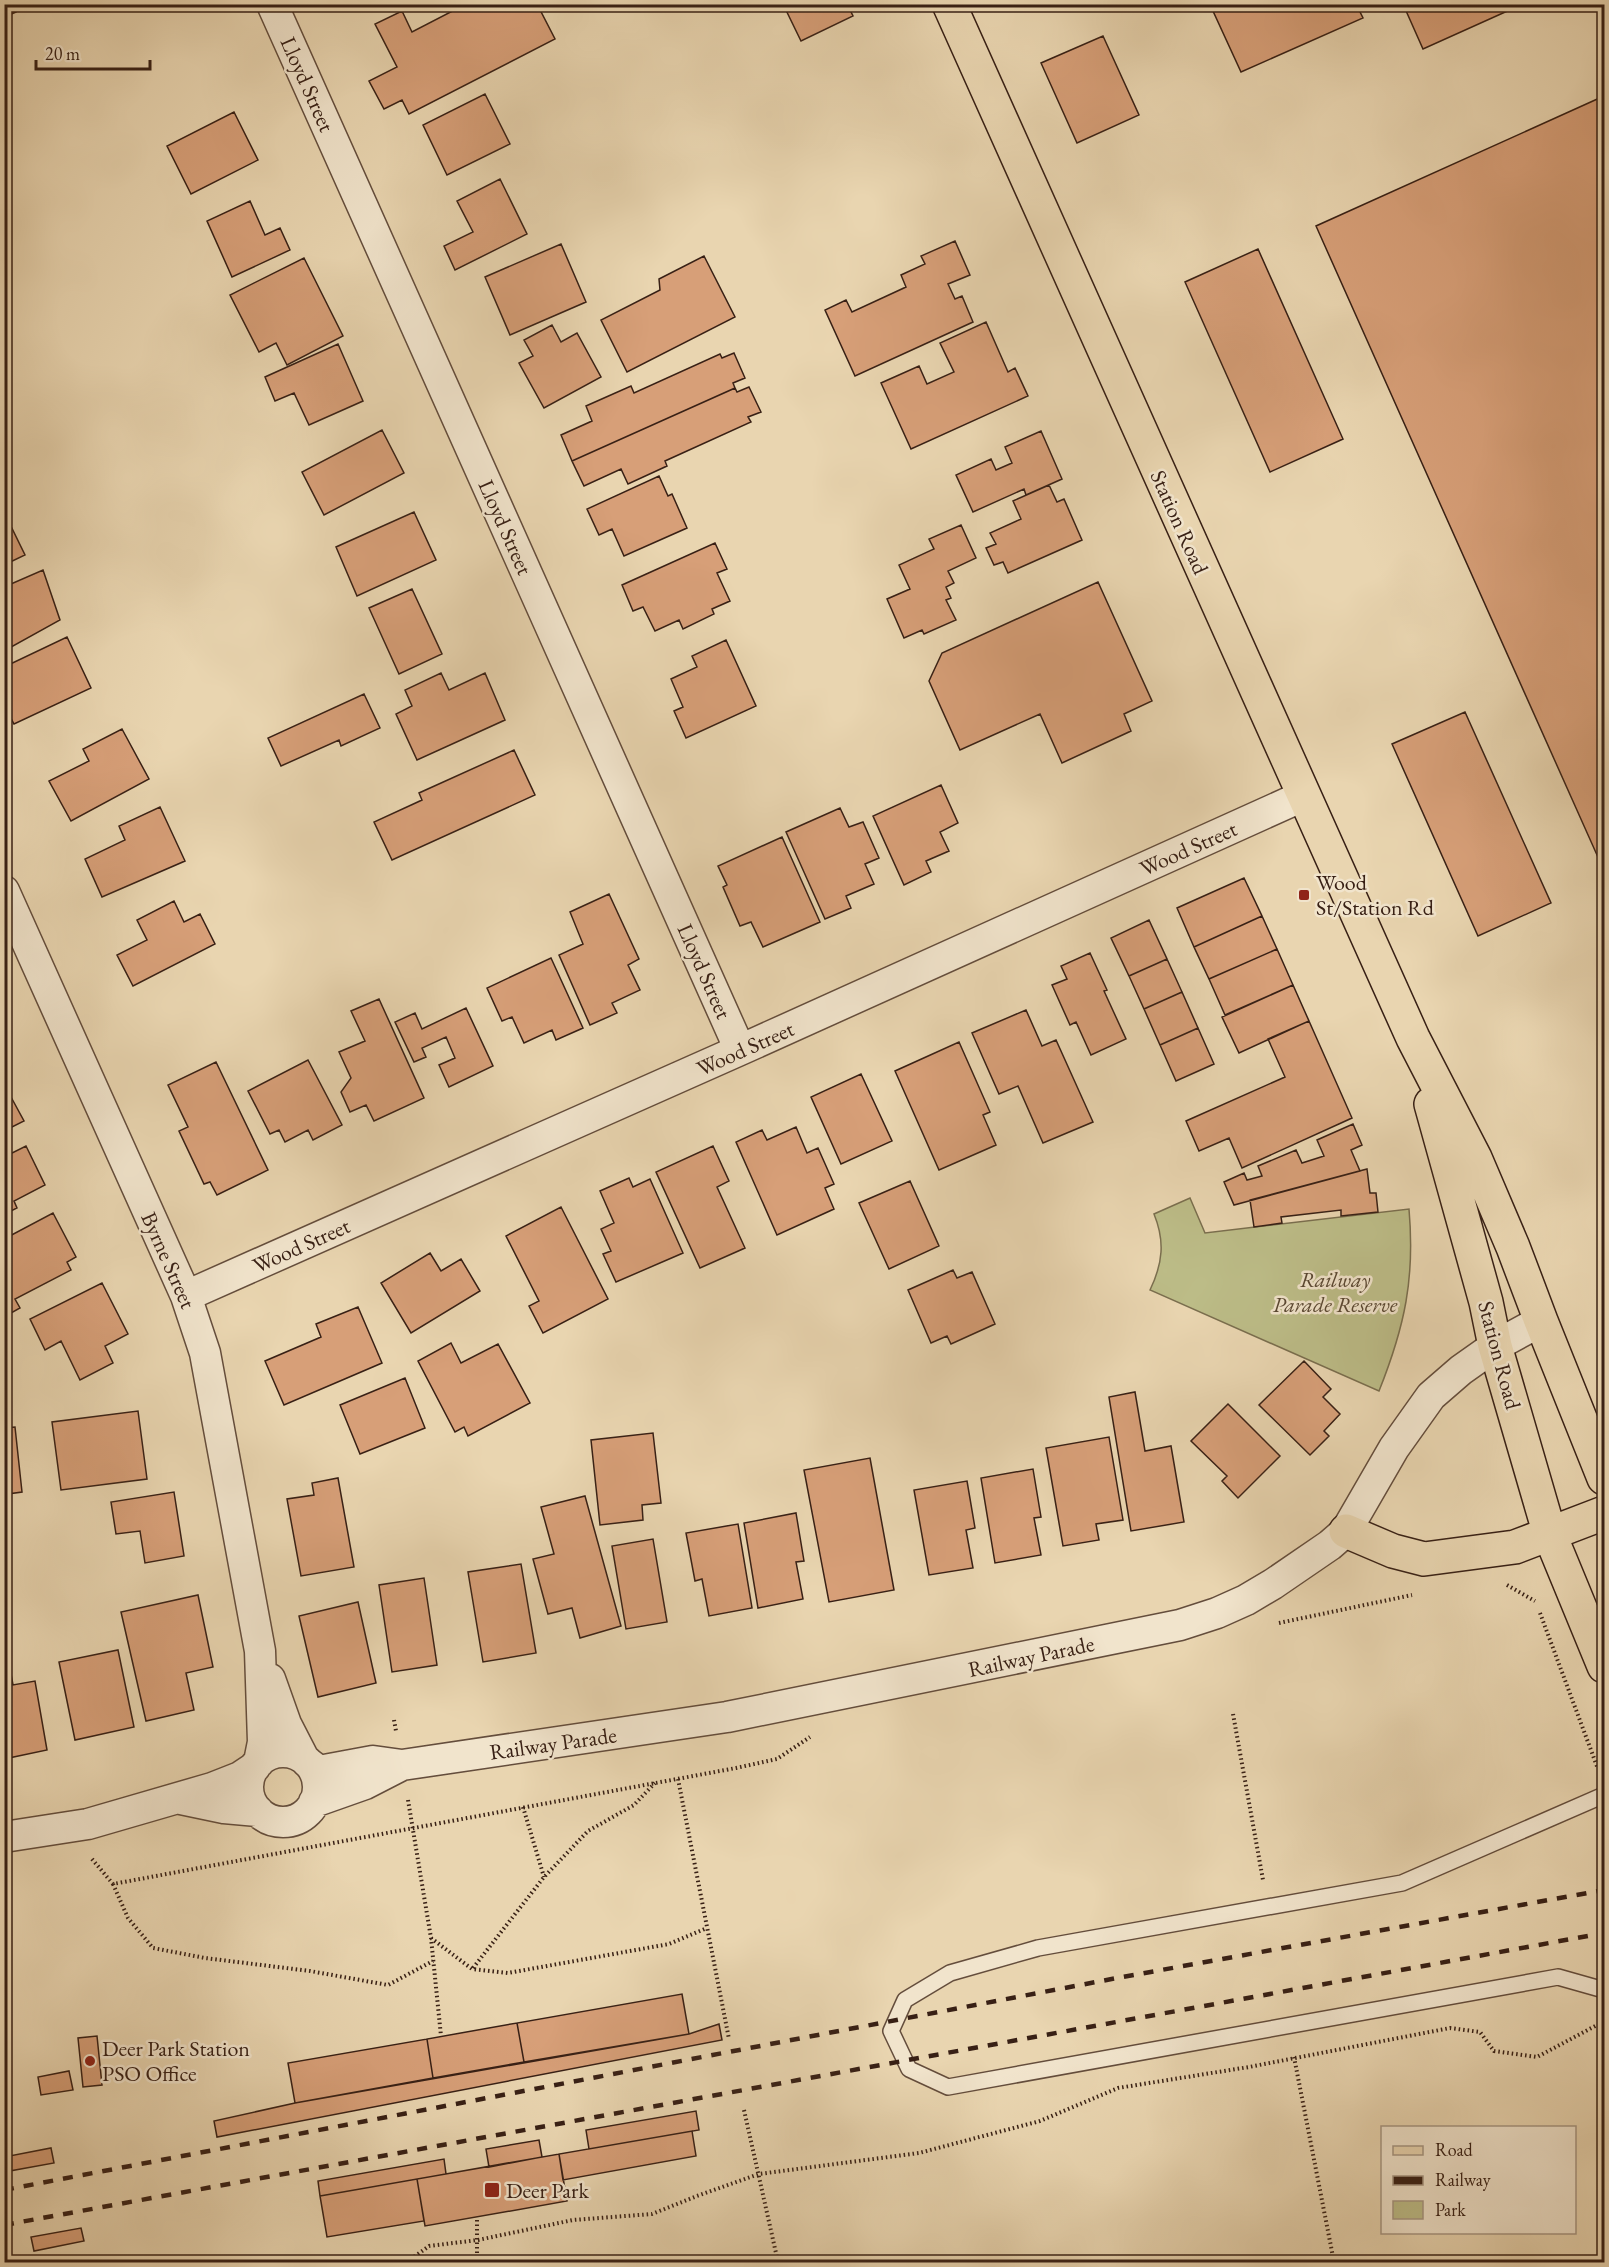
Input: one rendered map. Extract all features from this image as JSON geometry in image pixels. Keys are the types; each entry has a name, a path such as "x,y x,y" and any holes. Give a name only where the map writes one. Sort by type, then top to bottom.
{"main road":[{"name":"Station Road","path":"949,4 1413,1038 1475,1158 1605,1478"},
{"name":"Station Road","path":"1413,1038 1486,1302 1495,1346 1550,1535 1605,1666"},
{"path":"1346,1531 1393,1551 1424,1559 1515,1547 1605,1513"}],"street":[{"name":"Lloyd Street","path":"272,4 740,1050"},
{"name":"Wood Street","path":"186,1296 740,1050 1303,796"},
{"name":"Byrne Street","path":"4,891 186,1296 205,1353 260,1651 263,1742 257,1765"},
{"name":"Railway Parade","path":"306,1761 319,1770 373,1761 402,1765 727,1718 1180,1625 1217,1613 1246,1600 1311,1558 1346,1531 1394,1448 1431,1396 1461,1370 1495,1346 1541,1321"},
{"name":"Byrne Street","path":"260,1651 286,1724 306,1761"},
{"path":"4,1837 87,1824 178,1798 240,1777 257,1765 275,1753 295,1754 306,1761 316,1776 317,1794 314,1802 305,1813 289,1821 271,1819 258,1811 251,1802 248,1790 249,1778 257,1765"},
{"name":"Railway Parade","path":"314,1802 365,1784 402,1765"},
{"path":"178,1798 224,1808 258,1811"}],"lane":[{"path":"1605,1795 1402,1883 1038,1948 950,1973 905,2000 891,2031 909,2070 948,2087 1558,1977 1605,1990"}],"path":[{"path":"1233,1714 1268,1908"},
{"path":"113,1884 736,1768"},
{"path":"678,1779 729,2039"},
{"path":"472,1969 544,1876 588,1831 634,1804 656,1783"},
{"path":"523,1808 544,1876"},
{"path":"87,1824 92,1858 113,1884 128,1918 153,1948 388,1985 433,1961"},
{"path":"413,1828 431,1938 441,2036"},
{"path":"431,1938 472,1969 508,1973 669,1944 707,1928"},
{"path":"407,2262 429,2246 478,2240 573,2220 652,2214 759,2174 919,2152 1040,2121 1118,2088 1295,2058 1450,2028 1480,2031 1494,2051 1537,2057 1599,2024 1605,2008"},
{"path":"1289,2026 1334,2262"},
{"path":"744,2110 778,2262"},
{"path":"477,2217 477,2262"}],"green space":[{"name":"Railway Parade Reserve","path":"1190,1198 1205,1233 1409,1209 1410,1257 1406,1302 1396,1345 1379,1391 1150,1290 1158,1271 1161,1252 1160,1233 1154,1214"}],"building":[{"path":"4,4 13,4 16,12 4,17"},
{"path":"466,4 537,4 555,39 409,114 402,100 384,109 369,81 397,67 375,24 402,11 412,32"},
{"path":"783,4 847,4 853,16 801,41"},
{"path":"1227,4 1356,4 1363,18 1241,72 1213,11"},
{"path":"1403,4 1523,4 1423,49"},
{"path":"1103,36 1139,115 1077,143 1041,63"},
{"path":"485,94 510,144 447,175 423,125"},
{"path":"1604,96 1604,862 1601,864 1316,226"},
{"path":"234,112 258,160 191,194 167,146"},
{"path":"500,179 527,234 455,270 444,246 473,232 457,201"},
{"path":"250,201 265,235 280,228 290,250 232,277 207,221"},
{"path":"955,241 970,275 948,284 955,299 962,296 973,322 855,376 825,310 846,300 852,312 906,287 901,275 925,264 921,256"},
{"path":"561,244 586,302 510,335 485,277"},
{"path":"1258,249 1343,439 1270,472 1185,282"},
{"path":"704,256 735,317 627,372 601,320 660,290 659,279"},
{"path":"304,258 343,336 287,365 276,343 259,352 230,295"},
{"path":"986,322 1008,372 1015,368 1028,396 911,449 881,383 919,366 927,384 954,372 940,343"},
{"path":"552,325 561,342 577,333 601,377 544,408 519,363 533,356 524,340"},
{"path":"338,344 363,401 309,425 294,393 275,401 265,377"},
{"path":"734,353 745,378 733,383 735,388 572,461 561,435 592,421 586,406 631,386 634,393 720,354 722,358"},
{"path":"749,387 761,412 748,417 751,422 665,461 667,466 628,484 621,469 584,486 572,461 735,388 737,392"},
{"path":"382,430 404,473 324,515 302,472"},
{"path":"1041,431 1062,479 1026,495 1024,489 973,512 956,475 991,459 996,470 1012,463 1005,447"},
{"path":"4,454 11,470 4,473"},
{"path":"659,476 668,496 672,494 687,528 624,556 612,529 599,535 587,509"},
{"path":"1049,485 1057,502 1064,499 1082,540 1008,573 1003,562 994,565 986,548 996,544 990,533 1021,519 1013,501"},
{"path":"4,512 25,555 4,565"},
{"path":"414,512 436,560 357,596 336,547"},
{"path":"961,525 976,558 948,571 954,583 946,587 951,598 946,600 956,620 924,634 922,630 904,638 887,599 910,589 899,565 934,549 929,539"},
{"path":"715,543 727,569 717,573 730,601 712,609 714,614 683,629 679,620 655,631 643,607 633,611 622,585"},
{"path":"43,570 60,620 4,651 4,587"},
{"path":"1098,582 1152,701 1124,714 1131,731 1062,763 1040,714 960,750 929,681 942,653"},
{"path":"412,589 442,654 399,674 369,608"},
{"path":"67,637 91,688 14,724 4,705 4,667"},
{"path":"726,640 756,706 686,738 674,711 683,707 671,679 697,667 692,656"},
{"path":"441,673 449,690 485,673 505,720 417,760 396,714 412,706 405,690"},
{"path":"364,694 380,728 341,746 339,740 281,766 268,738"},
{"path":"1465,712 1551,903 1478,936 1392,744"},
{"path":"122,729 149,779 71,821 49,781 89,761 83,749"},
{"path":"514,750 535,795 392,860 374,822 422,800 419,793"},
{"path":"941,785 958,823 940,832 949,851 926,861 931,872 904,885 873,816"},
{"path":"160,807 185,861 102,897 85,859 125,840 119,826"},
{"path":"840,808 849,827 863,822 879,858 865,864 874,884 846,896 851,908 825,919 786,832"},
{"path":"782,837 820,922 763,947 751,922 740,926 723,887 727,885 718,866"},
{"path":"1244,878 1262,916 1194,947 1177,908"},
{"path":"609,894 639,959 628,965 640,990 612,1003 617,1013 590,1025 559,955 583,944 570,912"},
{"path":"174,901 184,922 200,914 215,944 133,986 117,955 147,940 137,920"},
{"path":"1262,916 1277,949 1209,979 1194,947"},
{"path":"1149,920 1167,959 1129,976 1111,938"},
{"path":"1277,949 1293,985 1225,1015 1209,979"},
{"path":"1090,953 1126,1039 1091,1055 1076,1022 1070,1025 1052,985 1067,979 1061,966"},
{"path":"551,958 583,1028 556,1040 552,1030 524,1043 512,1017 502,1021 487,988"},
{"path":"1167,959 1182,992 1144,1009 1129,976"},
{"path":"1293,985 1309,1021 1239,1053 1222,1017"},
{"path":"1182,992 1198,1028 1160,1045 1144,1009"},
{"path":"379,999 424,1098 374,1121 366,1105 350,1112 341,1092 351,1078 339,1052 365,1041 351,1011"},
{"path":"466,1008 493,1066 449,1087 439,1065 455,1058 446,1037 422,1048 426,1057 414,1062 395,1022 415,1013 422,1029"},
{"path":"1026,1010 1042,1046 1056,1040 1093,1122 1043,1143 1018,1086 999,1094 972,1033"},
{"path":"1309,1021 1352,1118 1242,1168 1229,1138 1199,1151 1186,1121 1285,1077 1268,1039"},
{"path":"1198,1028 1214,1064 1176,1081 1160,1045"},
{"path":"959,1042 990,1112 983,1115 996,1145 939,1170 895,1071"},
{"path":"308,1060 342,1125 313,1140 308,1130 285,1142 279,1130 270,1134 248,1091"},
{"path":"216,1062 268,1170 217,1195 210,1182 204,1184 179,1131 188,1127 168,1085"},
{"path":"861,1074 892,1141 841,1164 811,1097"},
{"path":"11,1097 24,1121 4,1131 4,1101"},
{"path":"1353,1124 1362,1145 1351,1150 1360,1171 1234,1205 1224,1182 1244,1173 1247,1180 1262,1176 1258,1166 1296,1150 1302,1163 1324,1156 1317,1140"},
{"path":"796,1127 807,1153 818,1148 834,1184 825,1188 834,1209 777,1235 736,1142 762,1130 767,1140"},
{"path":"26,1146 45,1185 14,1201 17,1208 5,1214 4,1157"},
{"path":"713,1146 729,1181 717,1187 745,1248 700,1268 656,1172"},
{"path":"1367,1169 1370,1193 1376,1193 1378,1212 1341,1216 1341,1210 1281,1217 1282,1223 1254,1227 1250,1200"},
{"path":"629,1178 633,1187 650,1179 683,1253 616,1282 603,1254 611,1251 601,1229 614,1223 600,1191"},
{"path":"910,1181 939,1246 889,1269 859,1203"},
{"path":"561,1207 608,1299 543,1333 529,1306 539,1301 506,1236"},
{"path":"53,1213 76,1257 67,1262 71,1270 15,1299 20,1308 4,1317 4,1239"},
{"path":"430,1253 441,1271 461,1259 480,1291 411,1333 381,1283"},
{"path":"953,1270 957,1278 972,1272 995,1324 951,1344 947,1336 931,1343 908,1290"},
{"path":"102,1283 128,1334 105,1346 113,1363 80,1380 61,1341 45,1350 30,1319"},
{"path":"358,1307 382,1363 284,1405 265,1361 321,1337 316,1324"},
{"path":"451,1343 461,1363 498,1344 530,1403 468,1436 464,1427 455,1432 418,1361"},
{"path":"1304,1361 1331,1389 1323,1397 1340,1414 1324,1431 1329,1436 1310,1455 1259,1405"},
{"path":"405,1378 425,1428 360,1454 340,1405"},
{"path":"1135,1392 1145,1451 1171,1446 1184,1522 1131,1531 1109,1397"},
{"path":"1228,1404 1280,1456 1238,1498 1222,1481 1227,1476 1191,1441"},
{"path":"138,1411 147,1479 61,1490 52,1422"},
{"path":"15,1427 22,1492 8,1494 9,1503 4,1503 4,1428"},
{"path":"653,1433 661,1503 642,1505 643,1520 600,1525 591,1440"},
{"path":"1109,1437 1123,1520 1096,1524 1099,1540 1063,1546 1046,1448"},
{"path":"870,1458 894,1590 829,1602 804,1470"},
{"path":"1033,1469 1041,1517 1034,1518 1041,1555 995,1563 981,1478"},
{"path":"338,1478 354,1567 301,1576 287,1499 314,1495 312,1483"},
{"path":"967,1481 975,1528 966,1530 973,1568 929,1575 914,1490"},
{"path":"174,1492 184,1556 145,1563 140,1531 116,1534 111,1502"},
{"path":"585,1496 621,1626 580,1638 572,1608 548,1614 533,1559 554,1554 541,1507"},
{"path":"796,1513 804,1561 796,1562 803,1599 758,1608 744,1523"},
{"path":"738,1524 752,1608 709,1616 702,1579 695,1581 686,1533"},
{"path":"653,1539 667,1622 626,1629 612,1546"},
{"path":"521,1564 536,1653 483,1662 468,1572"},
{"path":"424,1578 437,1665 392,1672 379,1585"},
{"path":"198,1595 213,1667 186,1673 194,1710 146,1721 121,1612"},
{"path":"358,1602 376,1683 318,1697 299,1616"},
{"path":"4,1636 13,1685 35,1681 47,1750 4,1759"},
{"path":"118,1650 134,1727 75,1740 59,1662"},
{"path":"682,1994 689,2034 524,2062 517,2023"},
{"path":"517,2023 524,2062 433,2078 427,2039"},
{"path":"719,2024 722,2040 217,2137 214,2121 295,2103 689,2034"},
{"name":"Deer Park Station PSO Office","path":"97,2036 102,2085 83,2087 78,2038"},
{"path":"427,2039 433,2078 295,2103 288,2063"},
{"path":"69,2071 73,2090 41,2095 38,2077"},
{"path":"696,2111 699,2130 589,2149 586,2130"},
{"path":"692,2131 696,2156 563,2180 559,2154"},
{"path":"539,2140 542,2157 489,2167 486,2149"},
{"path":"51,2148 54,2163 4,2172 4,2157"},
{"name":"Deer Park","path":"559,2154 567,2201 425,2226 417,2179"},
{"path":"444,2159 446,2174 320,2196 318,2181"},
{"path":"417,2179 424,2221 327,2237 320,2196"},
{"path":"81,2228 84,2241 34,2251 31,2237"}],"railway":[{"path":"4,2190 1117,1978 1604,1890"},
{"path":"4,2225 1604,1933"}],"place":[{"name":"Wood St/Station Rd","path":"1304,895"},
{"name":"Deer Park Station PSO Office","path":"90,2061"},
{"name":"Deer Park","path":"492,2190"}]}
